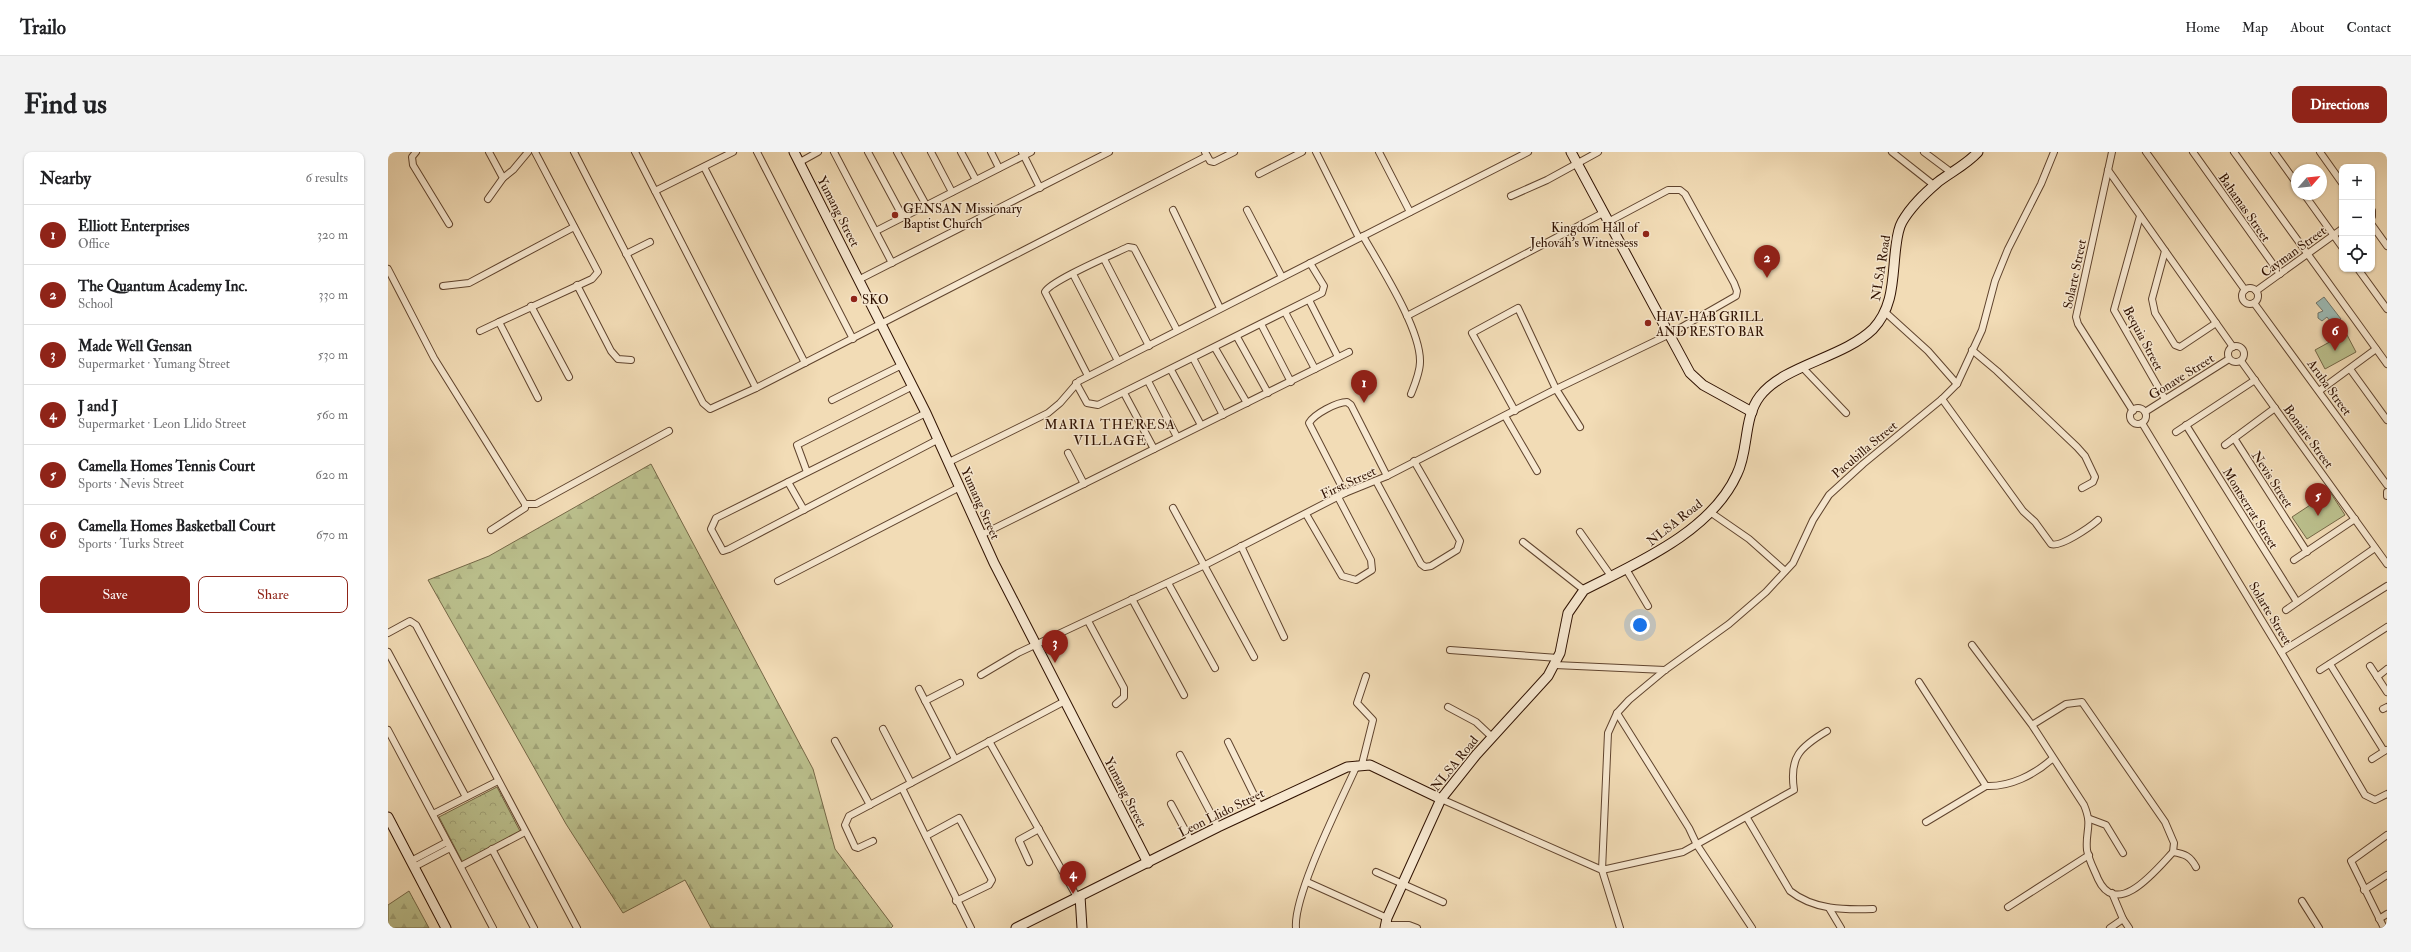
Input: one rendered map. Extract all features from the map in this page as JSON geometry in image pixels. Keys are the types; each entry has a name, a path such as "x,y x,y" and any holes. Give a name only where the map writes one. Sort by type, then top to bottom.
{"main road":[{"name":"Yumang Street","path":"794,152 860,279 939,439 981,535 1148,863"},
{"path":"1571,152 1684,365 1695,379 1752,412"},
{"name":"NLSA Road","path":"1386,924 1441,799 1492,737 1539,687 1557,661 1568,613 1584,590 1665,547 1710,512 1724,496 1737,475 1745,449 1752,412 1756,403 1767,390 1803,368 1858,341 1873,328 1885,312 1890,297 1900,227 1916,201 1978,152"},
{"path":"1360,765 1370,765 1441,799"},
{"name":"Leon Llido Street","path":"1016,928 1260,807 1336,771 1360,765"},
{"path":"388,817 446,928"},
{"path":"1078,896 1082,928"}],"street":[{"path":"416,152 412,157 413,165 449,224"},
{"path":"489,152 503,178"},
{"path":"488,199 503,178 517,166 528,152"},
{"path":"480,331 592,278 598,272 596,265 574,227 535,152"},
{"path":"574,152 707,408 718,407 853,339 1206,154 1214,162 1234,152"},
{"path":"635,152 756,388"},
{"path":"655,191 733,152"},
{"path":"757,152 853,339"},
{"path":"800,162 818,152"},
{"path":"834,152 892,263"},
{"path":"868,152 903,217"},
{"path":"897,152 926,205"},
{"path":"931,152 952,192"},
{"path":"961,152 976,180"},
{"path":"991,152 999,168"},
{"path":"876,231 999,168 1023,154 1030,152"},
{"path":"860,279 1109,152"},
{"path":"1259,174 1302,152"},
{"path":"1316,152 1361,237 1407,316 1420,354 1420,363 1411,394"},
{"path":"1380,152 1410,212"},
{"path":"949,462 1048,413 1060,403 1076,383 1088,376 1528,152"},
{"path":"1512,196 1598,152"},
{"path":"1892,152 1935,186"},
{"path":"1924,152 1952,173"},
{"name":"Pacubilla Street","path":"1617,713 1665,670 1730,624 1766,592 1797,556 1813,520 1829,494 1942,399 1956,384 1985,322 1996,281 2008,249 2041,184 2054,152"},
{"name":"Solarte Street","path":"2112,152 2076,317 2078,324 2132,411"},
{"path":"2146,152 2245,290"},
{"name":"Bahamas Street","path":"2193,152 2280,274"},
{"path":"2234,152 2387,364"},
{"path":"2274,152 2291,176"},
{"path":"2320,152 2339,179"},
{"path":"1023,154 1040,188"},
{"path":"704,167 804,363"},
{"path":"2108,170 2233,347"},
{"name":"First Street","path":"981,675 1036,645 1205,565 1345,493 1387,476 1556,389 1668,335 1734,299 1737,294 1734,283 1685,194 1680,190 1668,190 1608,222"},
{"path":"2308,200 2339,242"},
{"path":"1173,210 1220,308"},
{"path":"1248,210 1282,277"},
{"path":"1407,316 1603,213"},
{"name":"Bequia Street","path":"2140,216 2114,310 2165,399"},
{"path":"443,286 469,283 574,227"},
{"path":"2375,229 2387,246"},
{"name":"Cayman Street","path":"2256,292 2339,231"},
{"path":"626,254 650,242"},
{"path":"1088,376 1045,292 1049,286 1128,247 1134,248 1177,330"},
{"path":"2165,251 2152,299 2152,306 2175,345 2180,347 2216,322"},
{"path":"1104,259 1148,346"},
{"path":"1076,383 1084,400 1090,405 1098,405 1237,337 1309,300 1325,290 1310,263"},
{"path":"388,269 434,358 525,504"},
{"path":"2360,272 2387,308"},
{"path":"1073,274 1118,362"},
{"path":"577,285 610,351 618,359 630,360"},
{"path":"2251,288 2256,292 2258,296 2254,303 2244,302 2242,294 2245,290 2251,288"},
{"path":"1309,300 1338,357"},
{"name":"Aruba Street","path":"2254,303 2387,484"},
{"path":"531,306 569,377"},
{"path":"1515,411 1472,333 1518,308 1556,389 1580,427"},
{"path":"1285,312 1315,369"},
{"path":"1885,312 1928,351 1956,384"},
{"path":"499,322 538,398"},
{"path":"1261,324 1291,382"},
{"path":"1237,337 1268,392"},
{"path":"2238,346 2242,349 2244,354 2241,361 2236,362 2230,359 2228,352 2233,347 2238,346"},
{"path":"1215,348 1247,403"},
{"path":"2319,391 2376,349"},
{"path":"1972,350 1997,371 2086,456 2096,477 2093,482 2082,488"},
{"path":"981,535 1349,352"},
{"path":"1193,358 1223,414"},
{"name":"Gonave Street","path":"2145,412 2230,359"},
{"name":"Bonaire Street","path":"2241,361 2387,564"},
{"path":"832,400 902,365"},
{"path":"1803,368 1846,413"},
{"path":"2350,369 2387,420"},
{"path":"1171,370 1201,425"},
{"path":"2176,432 2255,380"},
{"path":"1148,381 1177,438"},
{"path":"807,472 796,446 913,386"},
{"path":"1124,393 1154,449"},
{"path":"1942,399 2023,511 2035,522 2051,544 2059,545 2098,520"},
{"path":"1345,493 1309,423 1314,418 1339,404 1348,402 1387,476"},
{"path":"2139,408 2145,412 2146,419 2142,423 2137,424 2132,422 2130,417 2132,411 2139,408"},
{"path":"2225,445 2275,408"},
{"path":"926,413 716,518 712,529 719,546 725,550 939,439"},
{"path":"1505,416 1537,471"},
{"name":"Solarte Street","path":"2142,423 2281,652 2365,795 2376,800 2387,794"},
{"name":"Montserrat Street","path":"2186,425 2298,602"},
{"path":"525,504 536,504 669,431"},
{"name":"Nevis Street","path":"2234,438 2307,552"},
{"path":"1068,453 1084,484"},
{"path":"1376,480 1421,564 1424,567 1431,566 1457,550 1460,541 1414,462"},
{"path":"788,482 804,510"},
{"path":"778,581 960,486"},
{"path":"1306,514 1342,576 1356,580 1372,570 1371,560 1338,497"},
{"path":"491,530 525,508 525,504"},
{"path":"1173,508 1254,657"},
{"path":"1710,512 1749,539 1785,571"},
{"path":"2294,560 2355,519"},
{"path":"1580,532 1611,576"},
{"path":"1523,542 1584,590"},
{"path":"1241,546 1284,636"},
{"path":"2286,610 2375,548"},
{"path":"1626,569 1648,606"},
{"path":"1168,583 1215,668"},
{"path":"2281,652 2387,586"},
{"path":"1132,600 1184,695"},
{"path":"388,633 410,621 413,622 577,928"},
{"path":"1088,621 1124,688 1124,697 1116,704"},
{"path":"2320,670 2387,627"},
{"path":"1972,645 2032,725 2052,759 2075,790 2090,819 2088,855 2100,883 2112,893 2128,928"},
{"path":"1450,650 1665,670"},
{"path":"388,652 466,797"},
{"path":"2330,664 2385,750 2372,759"},
{"path":"2370,666 2387,692"},
{"path":"2377,676 2387,669"},
{"path":"1296,928 1296,919 1307,882 1360,765 1373,720 1357,703 1366,676"},
{"path":"1919,682 1986,786"},
{"path":"925,701 960,683"},
{"path":"919,689 955,759"},
{"path":"873,841 858,848 855,847 846,825 849,816 1065,701"},
{"path":"2032,725 2066,704 2082,702 2165,822 2174,843 2173,852 2139,887 2130,892 2112,893"},
{"path":"1448,707 1476,722 1492,737"},
{"path":"1617,713 1689,828 1697,845 1752,928"},
{"path":"1617,713 1608,732 1602,870 1620,928"},
{"path":"882,729 910,783"},
{"path":"388,730 493,928"},
{"path":"1441,799 1602,870 1669,856 1697,845 1794,790 1792,776 1793,763 1804,748 1827,731"},
{"path":"835,741 870,805"},
{"path":"989,741 1078,896"},
{"path":"1228,742 1260,807"},
{"path":"1180,756 1218,827"},
{"path":"1926,822 1986,786 1998,786 2023,778 2052,759"},
{"path":"433,814 498,781"},
{"path":"902,788 956,901 971,928"},
{"path":"1171,804 1191,841"},
{"path":"926,836 959,818 992,880 989,884 956,901"},
{"path":"1747,818 1790,891 1810,903 1829,908 1873,909"},
{"path":"2090,819 2106,825 2123,853"},
{"path":"1029,862 1020,840 1039,829"},
{"path":"461,866 525,832"},
{"path":"2384,928 2351,861 2387,835"},
{"path":"412,864 448,845"},
{"path":"492,849 534,928"},
{"path":"2173,852 2186,854 2192,858 2196,867"},
{"path":"2008,907 2088,855"},
{"path":"1376,872 1402,885 1443,902"},
{"path":"2364,890 2387,875"},
{"path":"1307,882 1386,924 1417,928"},
{"path":"2302,901 2319,928"},
{"path":"1829,908 1841,928"},
{"path":"2379,919 2387,914"},
{"path":"2110,928 2123,919"}],"green space":[{"path":"2346,333 2356,352 2325,369 2315,350"},
{"path":"651,464 813,769 835,849 893,926 891,928 711,928 685,880 623,913 566,824 428,580 489,556"},
{"path":"2330,492 2345,515 2307,539 2292,517"},
{"path":"497,787 521,833 463,863 439,817"},
{"path":"409,891 429,928 388,928 388,905"}],"water":[{"path":"2324,297 2341,319 2333,325 2327,317 2322,321 2318,318 2318,313 2323,311 2316,303"}],"place":[{"name":"GENSAN Missionary Baptist Church","path":"895,215"},
{"name":"Kingdom Hall of Jehovah's Witnessess","path":"1646,234"},
{"name":"The Quantum Academy Inc.","path":"1767,278"},
{"name":"SKO","path":"854,299"},
{"name":"HAV-HAB GRILL AND RESTO BAR","path":"1648,323"},
{"name":"Camella Homes Basketball Court","path":"2335,351"},
{"name":"Elliott Enterprises","path":"1364,403"},
{"name":"Camella Homes Tennis Court","path":"2318,516"},
{"name":"Made Well Gensan","path":"1055,663"},
{"name":"J and J","path":"1073,894"}],"district":[{"name":"MARIA THERESA VILLAGE","path":"1110,432"}]}
